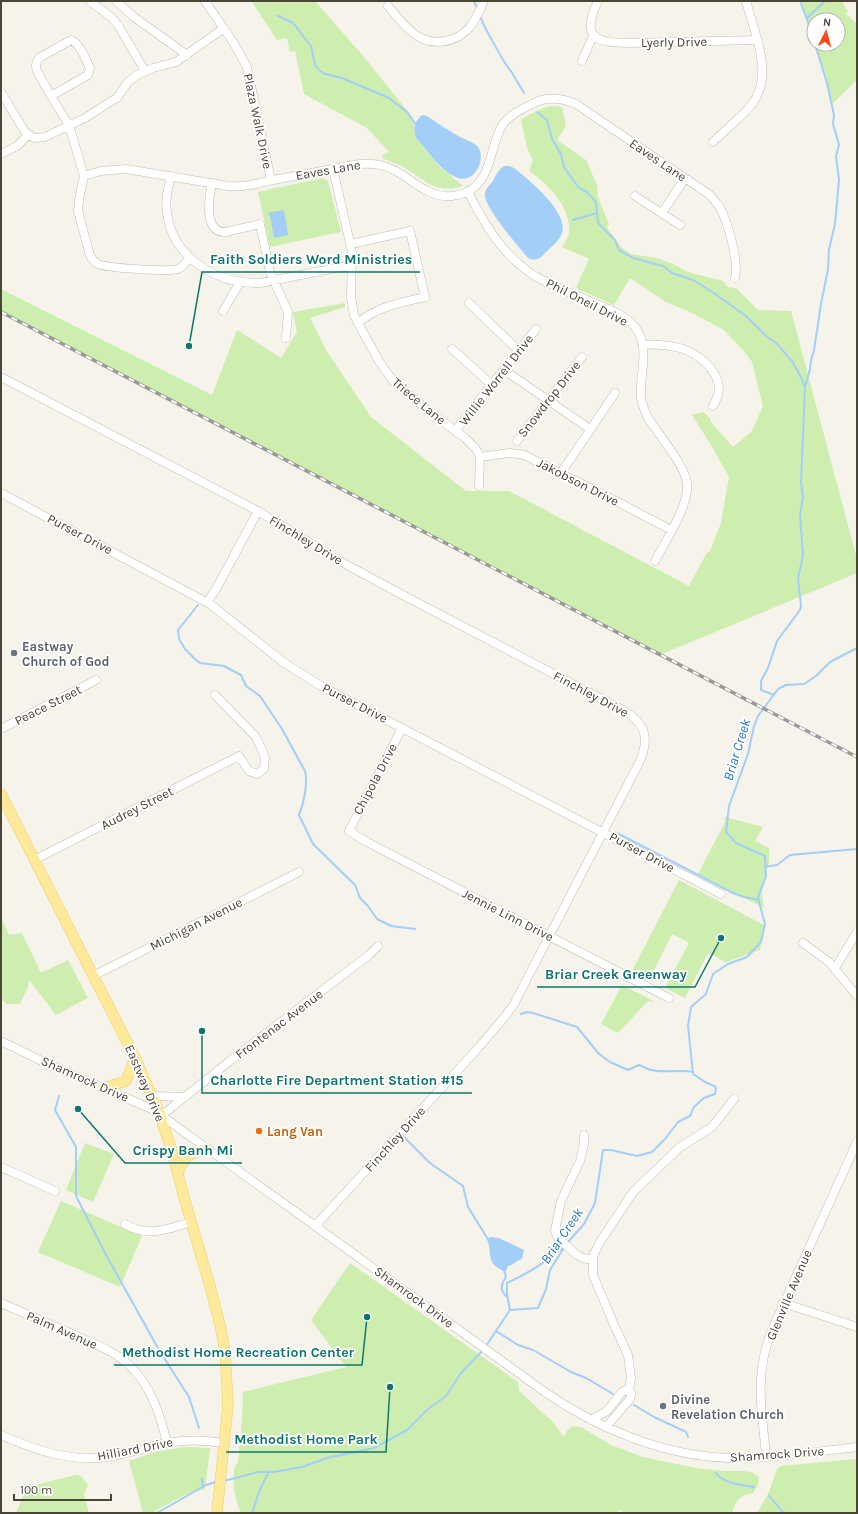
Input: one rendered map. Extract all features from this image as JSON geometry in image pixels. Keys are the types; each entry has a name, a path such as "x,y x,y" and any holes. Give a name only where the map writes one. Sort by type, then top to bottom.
{"main road":[{"name":"Eastway Drive","path":"1,794 135,1058 161,1116 170,1144 220,1325 225,1351 228,1405 218,1513"},
{"path":"102,1088 126,1081 135,1058"},
{"path":"178,1173 184,1159 194,1152 208,1149"}],"street":[{"path":"90,1 111,17 118,25 145,71"},
{"path":"116,1 134,17 187,55"},
{"name":"Plaza Walk Drive","path":"205,1 242,57 250,75 271,180"},
{"path":"388,6 416,35 431,41 440,42 461,35 467,30 484,1"},
{"path":"582,61 593,36 590,29 592,16 598,1"},
{"path":"713,142 745,112 760,89 763,69 762,57 746,1"},
{"path":"1,92 28,135 34,138 45,137 85,118 117,98 132,79 145,71 176,62 224,28"},
{"name":"Lyerly Drive","path":"593,36 600,40 617,43 757,40"},
{"path":"51,96 88,75 90,72 90,68 75,41 71,40 39,58 36,62 36,67 51,96 69,125 84,176 78,211 90,257 94,262 107,266 172,270 183,266 189,258"},
{"name":"Eaves Lane","path":"84,176 101,172 126,170 212,183 251,186 271,180 364,163 374,164 394,170 420,188 438,195 454,196 468,192 483,177 489,164 498,135 508,119 537,101 561,98 576,104 710,195 720,208 736,260 735,278"},
{"path":"1,154 17,146 28,135"},
{"name":"Triece Lane","path":"333,169 351,244 352,266 350,287 354,315 358,323 379,361 393,381 402,390 472,444 480,457"},
{"path":"171,176 166,204 168,222 176,242 189,258 212,272 240,282 260,283 352,266"},
{"path":"662,213 685,178"},
{"path":"212,183 209,210 210,219 214,229 220,232 226,232 260,224 270,272 288,312 286,338"},
{"name":"Phil Oneil Drive","path":"468,192 494,237 515,261 550,284 618,314 629,321 639,334 643,345 644,355 641,389 644,410 681,467 687,484 687,495 684,506 655,561"},
{"path":"635,196 680,225"},
{"path":"351,244 410,231 425,297 383,307 358,323"},
{"path":"223,311 240,282"},
{"path":"469,303 519,351"},
{"name":"Willie Worrell Drive","path":"456,431 536,329"},
{"path":"643,345 663,345 680,348 702,359 713,372 718,382 719,394 713,406"},
{"path":"452,349 492,385"},
{"name":"Snowdrop Drive","path":"517,441 582,357"},
{"path":"504,370 590,429"},
{"name":"Finchley Drive","path":"1,377 258,511 338,560 491,642 623,710 637,720 645,736 643,754 550,937 514,1004 507,1014 315,1226"},
{"path":"561,473 615,393"},
{"name":"Jakobson Drive","path":"480,457 501,453 517,453 536,460 671,530"},
{"path":"479,486 480,457"},
{"name":"Purser Drive","path":"1,493 207,602 301,675 721,894"},
{"path":"207,602 216,589 258,511"},
{"name":"Peace Street","path":"1,729 96,680"},
{"name":"Audrey Street","path":"34,860 239,756 249,771 257,774 264,769 265,757 256,737 216,695"},
{"name":"Chipola Drive","path":"349,831 402,728"},
{"name":"Jennie Linn Drive","path":"349,831 367,842 669,998"},
{"name":"Michigan Avenue","path":"93,976 299,872"},
{"path":"835,968 857,932"},
{"path":"802,943 814,950 835,968 857,996"},
{"name":"Frontenac Avenue","path":"161,1116 231,1060 369,956 378,946"},
{"name":"Shamrock Drive","path":"1,1041 102,1088 146,1106 474,1340 554,1399 591,1420 644,1442 681,1451 728,1458 766,1457 857,1448"},
{"path":"152,1096 185,1097"},
{"path":"606,1427 630,1400 631,1393 629,1389 631,1378 628,1355 614,1327 592,1274 593,1260 600,1242 633,1192 680,1147 712,1127 734,1099"},
{"path":"584,1135 584,1144 580,1161 561,1201 555,1225 556,1234 570,1249 580,1257 593,1260"},
{"name":"Glenville Avenue","path":"766,1457 761,1398 762,1369 767,1343 783,1303 857,1142"},
{"path":"1,1167 56,1191"},
{"path":"125,1224 133,1229 154,1232 191,1222"},
{"name":"Palm Avenue","path":"1,1303 99,1346 128,1364 140,1377 155,1402 167,1443"},
{"path":"783,1303 857,1327"},
{"path":"591,1420 607,1411 622,1392 629,1389"},
{"name":"Hilliard Drive","path":"1,1435 39,1450 64,1456 82,1458 108,1457 167,1443 197,1440 225,1442"}],"green space":[{"path":"315,1 364,57 413,118 415,137 439,166 463,186 452,188 436,187 401,166 383,159 382,155 389,152 367,128 304,94 295,51 290,52 287,38 277,40 252,2"},
{"path":"801,1 842,1 848,12 846,14 846,12 806,12 806,17"},
{"path":"846,14 857,24 857,80 831,105 826,74 817,52 846,52"},
{"path":"552,106 562,107 566,126 557,140 586,160 597,185 598,197 609,224 607,228 621,247 631,254 657,258 688,272 723,281 728,287 736,288 758,310 791,311 857,559 857,573 662,654 1,311 1,289 212,395 237,330 281,358 297,332 293,312 345,303 345,307 310,318 326,350 371,417 466,491 509,491 689,586 706,554 710,551 721,523 729,477 692,415 703,412 710,418 711,422 733,447 752,431 763,406 752,362 744,351 724,330 692,313 666,302 630,278 614,305 576,288 589,259 562,247 569,233 567,215 563,206 551,190 529,171 533,160 527,148 521,119 543,108"},
{"path":"323,178 328,181 341,232 270,247 258,192"},
{"path":"725,817 763,827 755,841 769,848 769,862 761,888 764,908 698,874 725,822"},
{"path":"679,880 764,925 760,950 726,962 708,953 685,998 665,988 689,943 672,934 649,980 632,971"},
{"path":"1,917 9,935 22,933 41,973 68,960 88,998 56,1015 29,980 28,987 20,1004 7,1004 1,999"},
{"path":"622,985 655,1002 648,1001 618,1033 601,1024"},
{"path":"85,1143 114,1154 93,1202 66,1190"},
{"path":"61,1201 142,1236 120,1287 38,1252"},
{"path":"350,1263 518,1382 519,1391 552,1421 564,1437 567,1431 573,1426 581,1427 611,1445 643,1457 696,1468 724,1471 744,1471 753,1473 759,1477 758,1485 753,1493 744,1495 739,1499 735,1504 732,1513 625,1513 620,1510 616,1513 241,1513 235,1495 233,1476 236,1464 238,1463 243,1392 346,1367 311,1320"},
{"path":"187,1447 210,1448 205,1489 185,1495 151,1513 143,1513 129,1461 158,1451"},
{"path":"857,1459 857,1513 757,1513 769,1492 777,1469 781,1466"},
{"path":"76,1475 81,1476 88,1485 84,1494 89,1513 16,1513 26,1489 26,1487 21,1488 24,1484 35,1485"}],"water":[{"path":"422,115 427,116 458,136 477,146 480,150 481,156 475,173 464,179 458,178 446,171 435,161 416,138 415,125 417,120"},
{"path":"504,166 514,168 546,197 554,206 563,225 560,238 538,259 533,260 528,258 495,217 486,200 486,190"},
{"path":"284,210 288,235 274,238 270,216 268,213"},
{"path":"491,1237 499,1238 524,1250 522,1259 508,1266 505,1273 492,1262 487,1239"}],"waterway":[{"path":"474,1 476,6"},
{"path":"800,1 806,17"},
{"path":"813,12 825,1"},
{"path":"278,16 293,23 311,46 315,65 319,70 325,74 342,78 389,98 407,112 416,125"},
{"path":"481,18 508,68 524,93"},
{"path":"805,387 814,350 828,269 829,249 835,224 839,180 836,156 839,145 833,124 834,115 827,83 817,52"},
{"path":"537,112 547,120 552,139 561,154 564,167 579,188 587,192 596,202 598,223 615,240 619,250 633,258 663,266 672,273 693,280 711,291 746,316 766,336 776,343 792,361 802,379 805,388 801,483 803,497 800,515 803,556 798,578 801,606 800,610 777,641 768,668 761,681 761,690 774,695"},
{"path":"573,220 597,213"},
{"path":"198,605 178,630 179,639 185,649 200,663 224,666 241,675 246,686 260,696 282,729 305,771 305,793 299,815 313,844 355,885 360,898 377,919 391,926 415,929"},
{"name":"Briar Creek","path":"568,1242 584,1224 595,1203 603,1150 611,1150 637,1156 652,1152 665,1139 678,1122 690,1116 694,1107 704,1098 715,1094 716,1087 693,1074 688,1026 691,1007 706,994 713,974 728,964 747,957 761,942 765,924 758,898 766,876 765,856 736,843 726,832 729,806 748,754 754,726 758,716 778,689 786,685 804,684 816,676 830,662 857,648"},
{"path":"615,832 733,893 759,900"},
{"path":"765,867 777,865 790,855 857,849"},
{"path":"521,1014 527,1012 533,1013 577,1027 599,1054 610,1062 628,1070 639,1065 653,1070 693,1072"},
{"path":"59,1096 55,1110 76,1147 76,1196 105,1253 159,1350 189,1397 199,1428"},
{"path":"404,1137 430,1163 463,1186 468,1207 489,1241"},
{"name":"Briar Creek","path":"510,1310 538,1308 546,1289 550,1270 565,1246"},
{"path":"510,1310 507,1294 507,1283 536,1268 562,1248"},
{"path":"504,1270 506,1277 503,1283 502,1291 508,1298"},
{"name":"Briar Creek","path":"486,1346 510,1310"},
{"path":"496,1331 518,1345 533,1350 613,1394"},
{"name":"Briar Creek","path":"224,1481 258,1472 274,1472 302,1467 327,1458 374,1448 407,1430 428,1409 446,1396 461,1373 483,1350"},
{"path":"634,1405 654,1417 686,1432 688,1437"},
{"path":"252,1513 259,1492 269,1471"},
{"path":"716,1473 719,1477 728,1482 754,1487"},
{"name":"Briar Creek","path":"202,1479 203,1487"},
{"name":"Briar Creek","path":"157,1513 206,1485 216,1482"},
{"path":"769,1496 784,1513"}],"railway":[{"path":"1,312 857,757"}],"place":[{"name":"Faith Soldiers Word Ministries","path":"189,346"},
{"name":"Eastway Church of God","path":"14,653"},
{"name":"Briar Creek Greenway","path":"721,938"},
{"name":"Charlotte Fire Department Station #15","path":"202,1031"},
{"name":"Crispy Banh Mi","path":"78,1109"},
{"name":"Lang Van","path":"259,1131"},
{"name":"Methodist Home Recreation Center","path":"367,1317"},
{"name":"Methodist Home Park","path":"390,1387"},
{"name":"Divine Revelation Church","path":"663,1406"}]}
